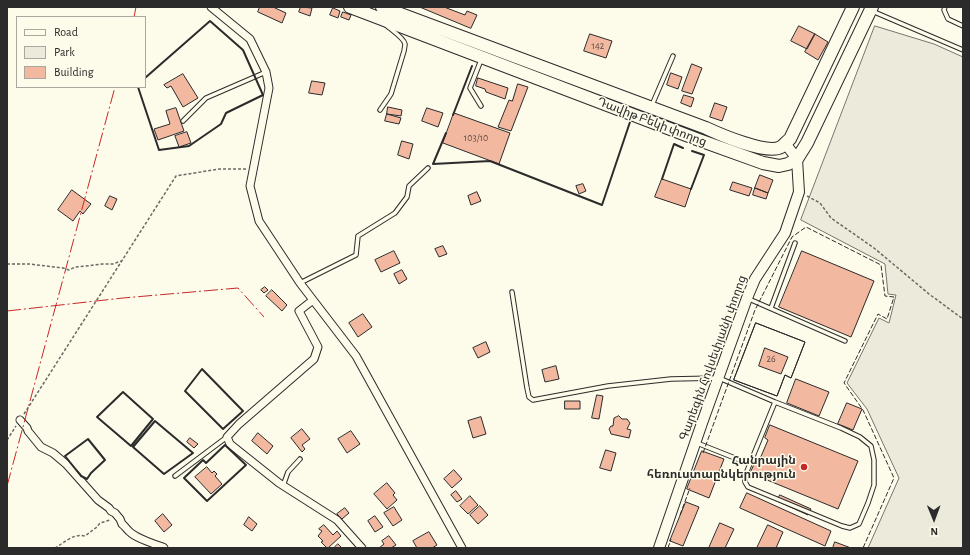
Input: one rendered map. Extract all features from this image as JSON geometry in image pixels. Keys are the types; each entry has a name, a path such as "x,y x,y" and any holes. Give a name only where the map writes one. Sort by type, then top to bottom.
{"main road":[{"name":"Դավիթ Բեկի փողոց","path":"350,7 378,11 486,46 730,138 772,149 780,148 785,143"},
{"path":"853,7 790,139 785,143 798,159 871,9"},
{"name":"Դավիթ Բեկի փողոց","path":"378,11 482,57 692,138 763,163 779,166 788,164 798,159"},
{"path":"482,57 486,46"},
{"name":"Գարեգին Հովսեփյանի փողոց","path":"660,548 747,298 755,279 785,233 799,192 798,159"}],"street":[{"path":"211,7 250,40 266,72 269,88 250,186 259,221 300,283 356,356 462,548"},
{"path":"313,300 299,311 318,347 314,360 239,424 226,438 230,444 283,486 337,520 362,548"},
{"path":"20,420 41,447 53,453 66,464 98,500 120,519 122,524 131,533 164,548"}],"lane":[{"path":"945,7 944,10 948,19 963,26"},
{"path":"871,9 963,50"},
{"path":"378,11 404,41 405,45 391,94 380,110"},
{"path":"651,108 673,56"},
{"path":"481,106 470,88 482,57"},
{"path":"183,121 206,98 266,72"},
{"path":"300,283 356,255 358,236 395,213 407,197 409,186 428,168"},
{"path":"771,308 795,243"},
{"path":"512,292 527,388 529,397 533,400 608,386 671,379 718,378 841,428 860,437 871,446 874,460 874,485 859,524 850,528 842,526 748,487 745,482 745,476 775,402"},
{"path":"747,298 845,341"},
{"path":"175,476 226,438"},
{"path":"696,442 750,464"},
{"path":"283,486 288,472 300,459"}],"path":[{"path":"7,440 176,176 219,169 253,169"},
{"path":"799,192 820,203 831,218 874,248 929,294 963,319"},
{"path":"7,264 29,264 69,270 86,266 113,264 123,260"},
{"path":"55,548 69,539 80,535 85,536 100,523 106,520 112,520 122,524"}],"green space":[{"path":"875,26 934,44 963,57 963,548 868,548 899,478 867,409 847,383 879,318 889,323 896,295 888,294 885,264 801,220"}],"building":[{"path":"260,7 273,7 286,13 282,23 258,12"},
{"path":"301,7 312,8 310,16 299,12"},
{"path":"420,7 444,7 465,15 467,11 477,15 471,28"},
{"path":"333,8 340,11 338,18 330,15"},
{"path":"343,12 351,15 349,20 341,17"},
{"path":"799,26 815,34 807,49 791,41"},
{"path":"590,34 612,41 606,58 584,51"},
{"path":"815,34 828,42 818,60 805,52"},
{"path":"692,64 702,68 692,94 682,91"},
{"path":"671,73 682,77 678,89 667,85"},
{"path":"183,74 198,98 183,107 171,86 167,88 164,85"},
{"path":"478,78 508,88 505,99 486,92 485,89 476,86"},
{"path":"312,81 325,83 322,95 309,93"},
{"path":"518,84 528,87 511,131 498,127 509,100 512,101"},
{"path":"684,95 694,98 691,107 681,103"},
{"path":"715,103 727,107 722,121 710,117"},
{"path":"388,107 402,110 401,116 387,114"},
{"path":"176,108 184,131 158,140 154,129 170,124 166,111"},
{"path":"427,108 443,113 438,127 422,121"},
{"path":"454,113 510,133 499,164 443,143"},
{"path":"387,114 401,118 399,124 385,121"},
{"path":"187,132 191,143 179,147 175,136"},
{"path":"402,141 413,144 409,159 398,155"},
{"path":"760,175 773,180 768,193 755,188"},
{"path":"662,179 691,189 685,207 655,197"},
{"path":"733,182 752,188 749,196 730,190"},
{"path":"583,184 586,191 579,194 576,186"},
{"path":"755,188 768,193 766,199 753,195"},
{"path":"72,190 91,204 83,214 80,211 73,221 58,210"},
{"path":"477,192 481,201 471,205 468,196"},
{"path":"110,196 117,199 112,210 105,206"},
{"path":"443,246 447,254 439,257 435,249"},
{"path":"394,251 400,263 381,272 375,260"},
{"path":"802,251 874,281 851,337 779,307"},
{"path":"402,270 407,279 399,284 394,274"},
{"path":"265,287 268,290 264,293 261,290"},
{"path":"272,290 287,305 282,311 266,296"},
{"path":"363,314 372,327 358,337 349,323"},
{"path":"756,323 805,342 791,378 785,375 777,396 734,380","holes":["765,348 788,357 781,374 759,366"]},
{"path":"756,323 805,342 791,378 785,375 777,396 734,380"},
{"path":"486,342 490,352 478,358 473,348"},
{"path":"556,366 559,379 545,382 542,370"},
{"path":"796,379 829,392 819,416 787,403"},
{"path":"597,395 603,396 599,419 592,418"},
{"path":"565,401 580,401 580,409 565,409"},
{"path":"847,403 862,409 853,430 838,424"},
{"path":"619,416 622,419 627,419 630,423 627,429 631,430 629,438 611,434 609,429 613,426 614,418"},
{"path":"481,417 486,434 473,438 468,421"},
{"name":"Հանրային հեռուստաընկերություն","path":"770,425 858,461 838,509 750,473 756,460 759,461 768,440 765,438"},
{"path":"302,429 310,439 302,445 305,449 302,452 291,438"},
{"path":"351,431 360,444 347,453 338,439"},
{"path":"258,433 273,446 267,454 252,441"},
{"path":"190,438 198,444 194,448 187,442"},
{"path":"606,450 616,453 611,471 600,468"},
{"path":"702,451 724,459 709,498 687,489"},
{"path":"207,467 212,473 214,471 217,474 215,476 222,484 211,494 195,477"},
{"path":"454,470 462,479 452,488 444,479"},
{"path":"387,483 395,493 393,495 397,500 387,509 374,494"},
{"path":"456,491 462,499 457,502 451,495"},
{"path":"747,493 831,531 825,546 740,508"},
{"path":"780,495 811,509 808,515 777,501"},
{"path":"470,496 478,505 468,514 460,506"},
{"path":"686,502 699,507 683,546 670,541"},
{"path":"480,506 488,515 478,524 470,515"},
{"path":"394,507 402,520 393,526 384,513"},
{"path":"345,508 349,513 342,519 337,514"},
{"path":"163,514 172,525 164,532 155,521"},
{"path":"375,516 383,527 375,532 368,521"},
{"path":"249,517 257,524 252,531 244,525"},
{"path":"720,523 734,529 725,548 709,548"},
{"path":"324,525 333,535 337,531 341,536 328,548 321,542 323,541 318,536 322,531 319,529"},
{"path":"768,525 783,532 776,548 757,548"},
{"path":"429,532 437,545 432,548 417,548 413,541"},
{"path":"389,536 396,545 391,548 379,548 384,544 382,541"},
{"path":"835,542 851,548 833,548"},
{"path":"338,544 342,548 334,548"}],"fence":[{"path":"703,453 755,310 792,237 806,227 881,265 885,296 894,297 887,319 878,314 844,383 863,410 894,478 863,548"},
{"path":"680,515 690,488"},
{"path":"668,548 671,539"}],"wall":[{"path":"138,88 159,150 189,146 221,124 226,113 263,95 243,50 210,21 146,77"},
{"path":"453,115 472,66"},
{"path":"446,133 433,164 490,161 602,205 630,122"},
{"path":"662,179 674,144 683,148"},
{"path":"691,189 704,155 692,151"},
{"path":"202,369 243,411 223,429 185,391 202,369"},
{"path":"123,392 153,419 131,446 97,417 123,392"},
{"path":"155,421 193,453 164,474 133,447 155,421"},
{"path":"88,439 105,460 91,473 87,479 81,476 65,456 88,439"},
{"path":"225,445 246,465 207,501 184,478 203,460 206,463 225,445"}],"power":[{"path":"134,16 136,7"},
{"path":"7,486 115,88"},
{"path":"7,311 123,298 238,288 264,317"}],"place":[{"name":"Հանրային հեռուստաընկերություն","path":"804,467"}]}
